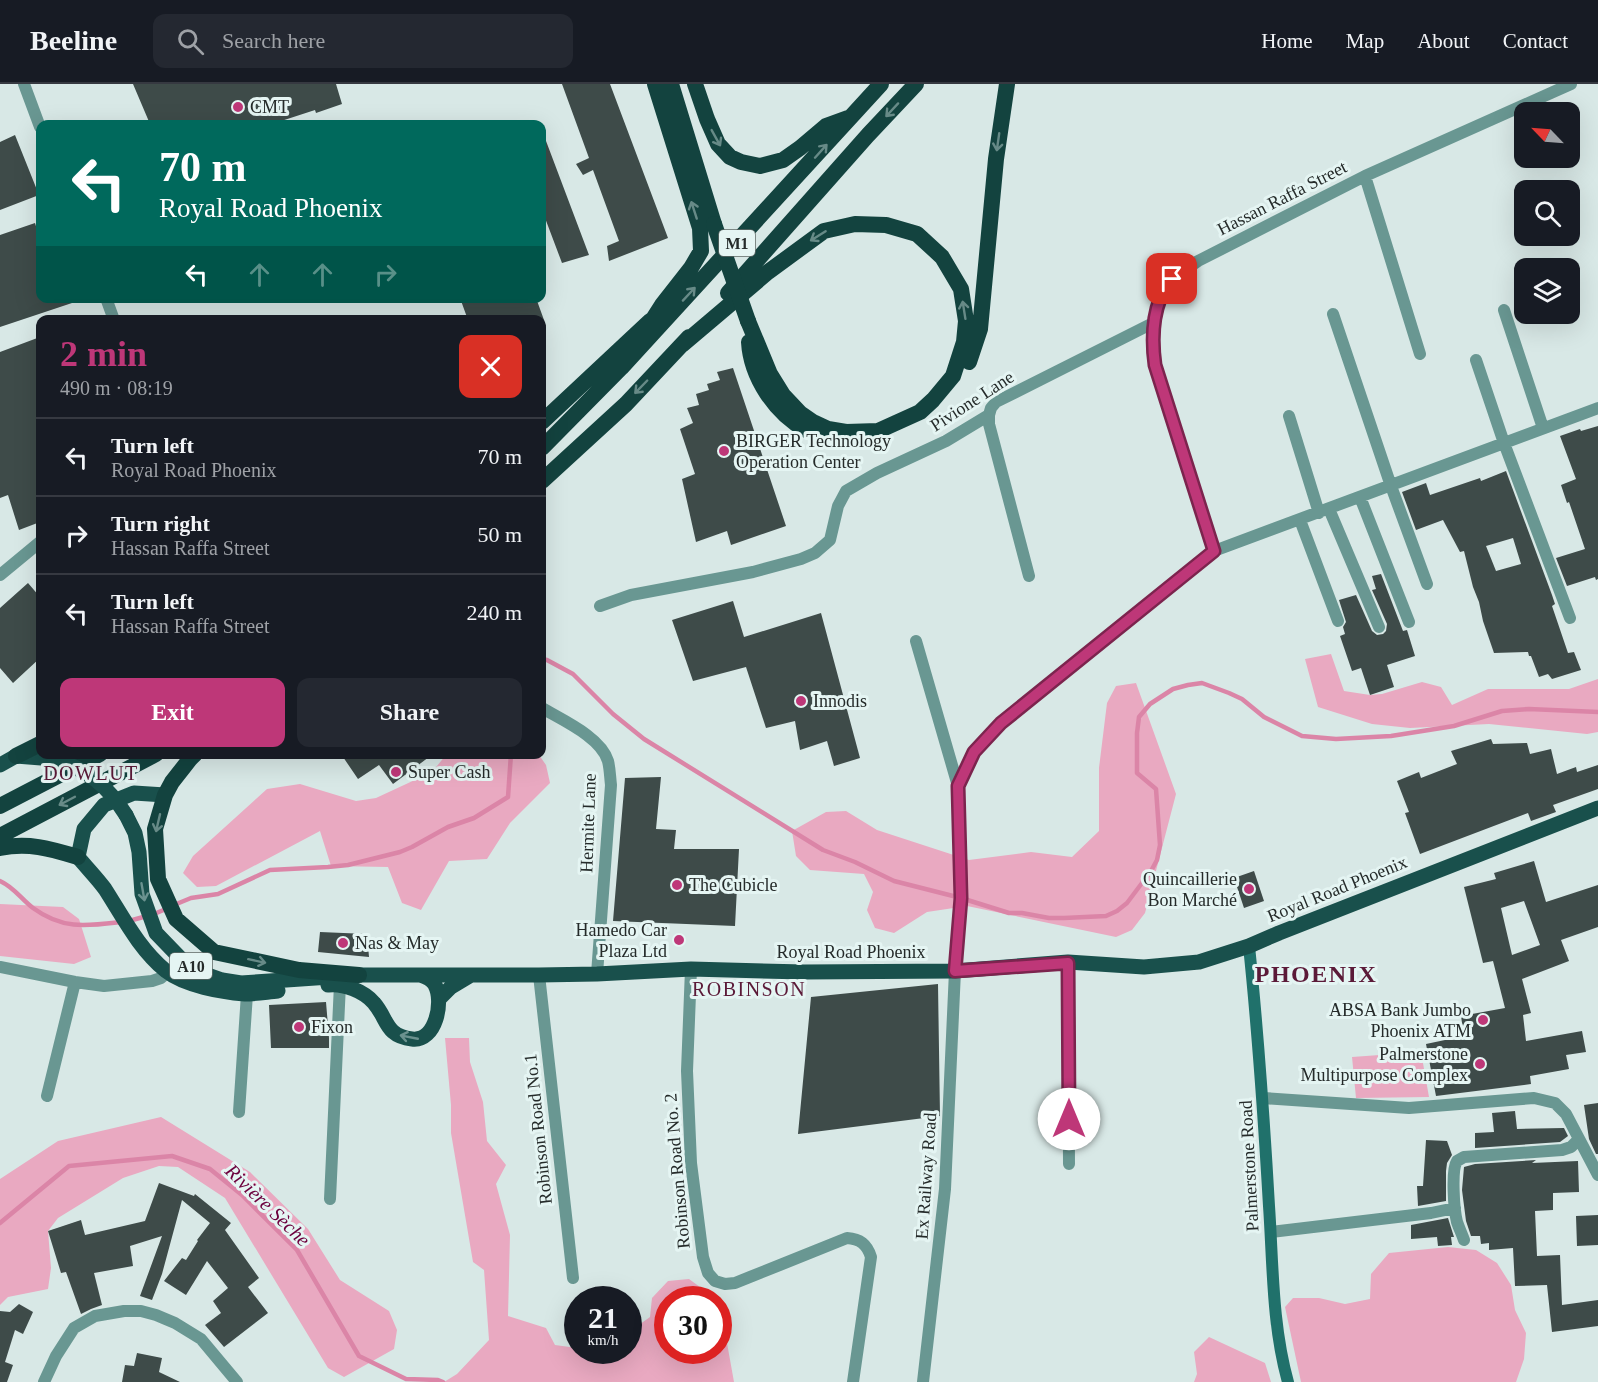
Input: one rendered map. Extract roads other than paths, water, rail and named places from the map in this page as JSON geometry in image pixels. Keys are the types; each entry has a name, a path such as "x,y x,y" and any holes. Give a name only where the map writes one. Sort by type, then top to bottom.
{"highway":[{"path":"621,368 654,317 692,268 701,251 700,228 655,84"},
{"path":"671,84 714,224 748,321 770,374 783,395 800,413 828,429 846,432 878,431 920,412 953,376 964,342 966,321 961,289 942,257 917,234 886,225 855,224 824,231 768,272 682,345"},
{"path":"695,84 706,119 718,144 730,157 741,162 760,166 783,160 826,126 851,117"},
{"name":"M1","path":"546,444 621,368 881,84"},
{"name":"M1","path":"546,477 626,404 682,345 867,135 916,84"},
{"path":"748,321 750,353 754,369 764,389 784,414 804,429 825,437 852,442 879,440 916,426 946,401 967,368 980,329 994,169 1007,84"},
{"path":"546,418 654,317"},
{"path":"16,756 36,746"},
{"path":"0,806 90,759"},
{"path":"0,836 146,759"},
{"path":"190,759 165,795 155,829 158,879 176,919 214,952 299,970 359,975"},
{"path":"0,848 15,844 40,846 78,857"}],"main road":[{"name":"A10","path":"16,756 36,758"},
{"path":"0,765 16,756"},
{"name":"A10","path":"54,759 72,765 96,780 114,797 135,833 139,852 142,894 156,933 184,962 205,974 222,980 242,983 359,975 471,975"},
{"path":"165,795 134,793 104,805 84,829 78,857 104,888 124,921 151,957 168,972 190,983 215,990 248,994 340,984 362,993 374,1002 389,1029 413,1040 422,1039 431,1030 437,1018 439,999 436,986 434,982 420,975"},
{"name":"Royal Road Phoenix","path":"471,975 597,974 691,969 804,972 955,971 1068,963 1144,967 1198,962 1249,946 1598,808"},
{"name":"Palmerstone Road","path":"1249,946 1263,1098 1275,1306 1280,1346 1288,1382"},
{"path":"439,999 471,975"}],"street":[{"path":"24,84 37,120"},
{"name":"Hassan Raffa Street","path":"1214,551 1155,365 1152,345 1155,322 1160,299 1172,279 1198,261 1365,176 1571,84"},
{"path":"1365,176 1420,354"},
{"path":"1504,310 1543,428"},
{"path":"1333,314 1427,584"},
{"name":"Pivione Lane","path":"600,606 631,595 753,572 801,560 815,553 830,540 838,506 846,491 877,473 946,441 989,415 996,402 1155,322"},
{"path":"1476,360 1570,618"},
{"path":"958,786 974,752 1001,723 1214,551 1598,408"},
{"path":"989,415 988,424 1029,576"},
{"path":"1289,416 1324,511 1379,627"},
{"path":"1360,498 1409,622"},
{"path":"1300,520 1338,621"},
{"path":"0,575 36,545"},
{"path":"916,641 958,786 961,898 955,971"},
{"name":"Hermite Lane","path":"546,710 598,743 608,759 611,785 597,974"},
{"path":"1068,963 1069,1164"},
{"path":"0,967 104,986 152,981 168,972"},
{"name":"Robinson Road No. 2","path":"691,969 687,1071 691,1163 708,1273 715,1281 725,1284 735,1283 847,1238 864,1243 870,1257 853,1382"},
{"name":"Ex Railway Road","path":"923,1382 945,1189 955,971"},
{"name":"Robinson Road No.1","path":"539,975 573,1278"},
{"path":"47,1096 75,982"},
{"path":"330,1200 340,984"},
{"path":"239,1112 248,994"},
{"path":"1263,1098 1409,1108 1534,1098 1555,1103 1566,1114 1598,1175"},
{"path":"1464,1240 1457,1223 1455,1208 1455,1165 1460,1158 1562,1150 1571,1147 1580,1139"},
{"path":"1271,1232 1431,1213 1455,1208"},
{"path":"44,1382 56,1356 74,1328 95,1316 124,1311 141,1311 156,1315 175,1323 201,1339 237,1382"}],"waterway":[{"path":"546,660 573,674 613,714 644,739 823,850 855,862 894,881 1009,913 1049,918 1106,916 1117,911 1127,903 1157,860 1160,845 1156,789 1137,773 1137,733 1139,717 1150,704 1173,689 1202,683 1242,699 1264,717 1302,736 1336,739 1391,736 1454,726 1502,711 1529,709 1598,712"},
{"path":"174,905 191,898 218,894 270,870 348,865 412,847 448,827 474,818 508,797 511,759"},
{"path":"0,881 9,886 33,908 55,920 76,925 121,922"},
{"path":"129,921 166,909"},
{"name":"Rivière Sèche","path":"0,1223 69,1166 172,1156 210,1169 242,1195 297,1250 359,1356 406,1379 443,1382"}],"place":[{"name":"CMT","path":"238,107"},
{"name":"BIRGER Technology Operation Center","path":"724,451"},
{"name":"Innodis","path":"801,701"},
{"name":"Super Cash","path":"396,772"},
{"name":"The Cubicle","path":"677,885"},
{"name":"Quincaillerie Bon Marché","path":"1249,889"},
{"name":"Hamedo Car Plaza Ltd","path":"679,940"},
{"name":"Nas & May","path":"343,943"},
{"name":"ABSA Bank Jumbo Phoenix ATM","path":"1483,1020"},
{"name":"Fixon","path":"299,1027"},
{"name":"Palmerstone Multipurpose Complex","path":"1480,1064"}],"district":[{"name":"DOWLUT","path":"91,773"},
{"name":"PHOENIX","path":"1316,974"},
{"name":"ROBINSON","path":"749,989"}]}
